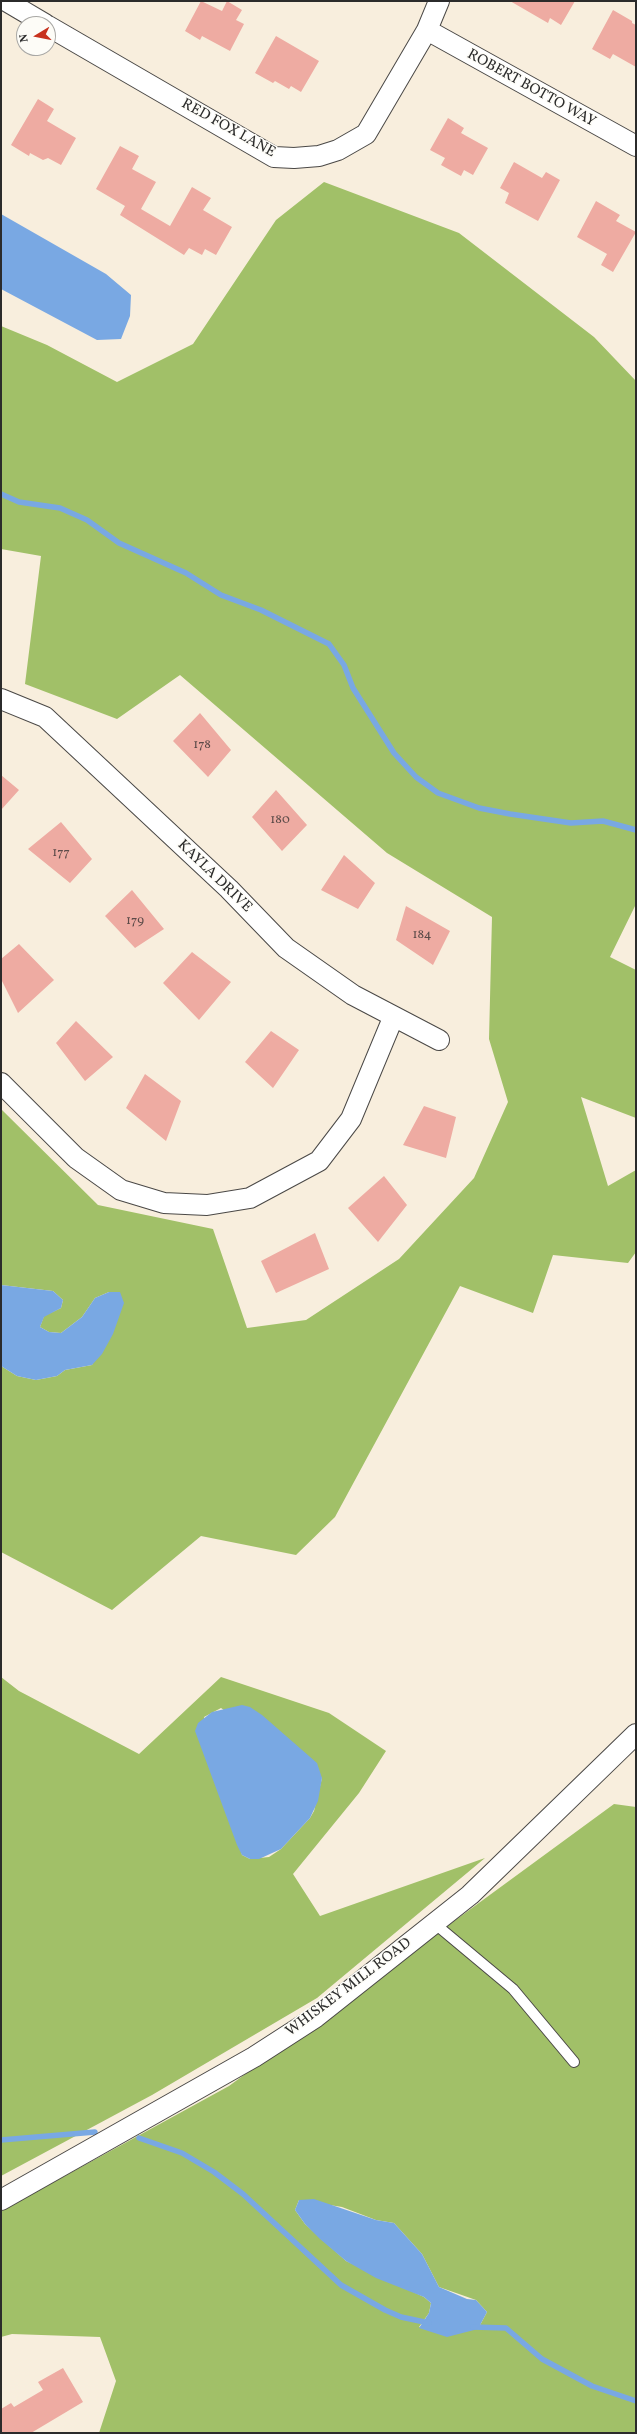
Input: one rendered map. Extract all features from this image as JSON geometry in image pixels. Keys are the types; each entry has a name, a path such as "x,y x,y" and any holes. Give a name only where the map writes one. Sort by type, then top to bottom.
{"street":[{"path":"6,1 31,16"},
{"name":"RED FOX LANE","path":"56,31 274,157 294,158 319,156 338,150 366,134 427,30 440,1"},
{"name":"ROBERT BOTTO WAY","path":"427,30 636,146"},
{"name":"KAYLA DRIVE","path":"1,699 45,717 229,889 286,948 353,995 393,1018 439,1040"},
{"path":"1,1083 76,1158 121,1190 164,1203 208,1205 250,1198 319,1161 351,1118 393,1018"},
{"name":"WHISKEY MILL ROAD","path":"1,2200 254,2057 316,2017 470,1894 636,1734"}],"lane":[{"path":"434,1923 513,1989 574,2062"}],"green space":[{"path":"324,182 459,233 594,337 636,381 636,904 610,957 636,970 636,1118 581,1097 608,1186 636,1170 636,1252 628,1263 553,1255 533,1313 460,1286 335,1517 296,1555 201,1536 112,1610 1,1552 1,1366 17,1376 36,1380 57,1376 65,1370 92,1365 120,1292 109,1292 95,1298 82,1317 61,1333 49,1332 40,1327 44,1316 61,1308 63,1300 53,1291 1,1285 1,1109 98,1205 213,1229 247,1328 306,1320 399,1259 474,1178 508,1102 489,1039 492,917 387,853 180,675 117,719 25,684 41,556 1,549 1,326 47,345 117,382 193,344 276,220"},
{"path":"1,1677 19,1691 139,1754 221,1677 329,1713 386,1751 359,1793 293,1874 320,1916 485,1858 317,1998 152,2095 1,2176","holes":["221,1708 322,1778 314,1811 310,1818 281,1849 269,1857 250,1859 242,1855 204,1717"]},
{"path":"614,1804 636,1807 636,2433 99,2433 116,2381 100,2337 12,2334 1,2337 1,2211 229,2086","holes":["299,2200 342,2207 376,2220 394,2223 422,2254 439,2287 476,2300 487,2312 478,2329 419,2327 429,2313 431,2303 424,2297 346,2261 305,2224 295,2210"]}],"water":[{"path":"1,214 106,274 131,295 130,316 121,339 97,340 1,289"},
{"path":"1,1285 53,1291 63,1300 61,1308 44,1317 40,1327 49,1332 61,1333 82,1317 95,1298 109,1292 120,1292 124,1303 113,1334 102,1354 92,1365 65,1370 57,1376 36,1380 17,1376 1,1366"},
{"path":"242,1705 250,1707 262,1715 317,1763 322,1778 318,1801 310,1818 281,1849 259,1859 250,1859 242,1855 237,1845 195,1731 198,1723 212,1712"},
{"path":"314,2199 376,2220 394,2223 422,2254 439,2287 467,2299 476,2300 487,2312 478,2329 447,2337 419,2328 429,2313 431,2303 424,2297 376,2278 346,2261 320,2239 305,2224 295,2210 299,2200"}],"building":[{"path":"201,1 222,11 227,1 242,10 236,20 244,24 230,51 202,36 200,40 185,31"},
{"path":"510,1 575,1 561,25 550,18 548,23"},
{"path":"613,10 636,25 636,67 613,54 610,59 592,49"},
{"path":"276,36 319,61 301,92 291,86 289,89 275,81 273,83 255,73"},
{"path":"38,99 54,109 47,121 76,138 61,165 48,158 43,160 30,153 29,156 11,145"},
{"path":"448,118 464,128 461,133 488,148 473,175 464,170 461,176 441,165 445,158 430,150"},
{"path":"120,146 139,156 132,169 156,182 141,209 170,226 192,187 211,198 203,210 232,227 216,255 205,249 202,255 189,248 184,255 120,215 125,206 96,189"},
{"path":"514,162 542,178 546,172 560,180 538,221 505,203 509,193 500,188"},
{"path":"596,201 620,215 616,221 636,232 613,272 601,265 607,254 577,237"},
{"path":"200,713 231,750 208,777 173,741"},
{"path":"1,775 19,790 1,810"},
{"path":"276,790 307,825 282,851 252,817"},
{"path":"61,822 92,859 70,883 28,849"},
{"path":"344,855 375,883 358,909 321,890"},
{"path":"132,890 164,929 135,948 105,916"},
{"path":"406,906 450,931 433,965 396,940"},
{"path":"19,944 54,980 18,1013 1,979 1,959"},
{"path":"192,952 231,982 199,1020 163,983"},
{"path":"76,1021 113,1057 85,1081 56,1043"},
{"path":"271,1031 299,1050 273,1088 245,1062"},
{"path":"145,1074 181,1101 166,1141 126,1108"},
{"path":"424,1106 456,1117 446,1158 403,1145"},
{"path":"384,1176 407,1205 378,1242 348,1208"},
{"path":"315,1233 329,1269 276,1293 261,1261"},
{"path":"63,2368 83,2402 31,2433 1,2433 1,2409 11,2403 14,2407 43,2390 38,2382"}],"waterway":[{"path":"1,494 19,502 60,508 87,520 119,543 186,573 221,595 261,610 329,644 344,665 353,688 394,753 416,777 438,793 479,808 510,814 571,823 603,821 636,830"},
{"path":"1,2140 95,2132"},
{"path":"139,2138 182,2153 214,2172 243,2194 341,2285 385,2310 401,2317 429,2323"},
{"path":"473,2327 506,2328 542,2359 592,2386 636,2401"}]}
